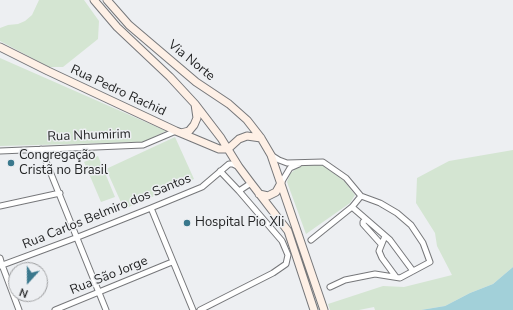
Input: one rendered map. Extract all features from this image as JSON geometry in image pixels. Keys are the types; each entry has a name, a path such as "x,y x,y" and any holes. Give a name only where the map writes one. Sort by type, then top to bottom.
{"main road":[{"name":"Via Norte","path":"94,0 117,27 170,77 195,104 221,138 239,167 288,231 301,256"},
{"name":"Via Norte","path":"107,0 129,25 196,82 229,104 247,120 261,138 271,155 281,183 301,256"},
{"name":"Rua Pedro Rachid","path":"0,47 178,132 219,149 228,150"},
{"path":"178,132 189,131 194,125 197,118 195,104"},
{"path":"228,150 240,139 247,136 261,138"},
{"path":"259,194 268,196 276,192 281,183"},
{"path":"301,256 309,265 324,310"},
{"path":"301,256 314,310"}],"street":[{"name":"Rua Nhumirim","path":"0,150 143,145 178,132"},
{"path":"41,149 78,237 106,310"},
{"path":"271,155 287,163 323,162 346,178 361,196 380,203 397,213 411,225 423,243 430,262 400,278 376,274 345,280 330,287"},
{"path":"281,183 290,168 300,163"},
{"name":"Rua Carlos Belmiro dos Santos","path":"1,265 78,237 202,187 229,164 234,164 239,167"},
{"path":"200,310 273,273 286,264 288,255 282,241 240,191 220,171"},
{"path":"240,191 251,183"},
{"path":"0,206 60,193"},
{"path":"311,240 352,207 361,196"},
{"path":"352,207 390,240 413,271"},
{"path":"152,208 192,310"},
{"path":"366,219 363,222 364,224 381,244"},
{"path":"384,236 379,250 382,258 396,277"},
{"path":"0,258 1,265 19,310"},
{"name":"Rua São Jorge","path":"55,310 172,262"}],"green space":[{"path":"39,0 84,0 99,21 98,39 63,67 49,67 0,41 0,28 25,21 32,15"},
{"path":"0,58 166,131 143,142 0,146"},
{"path":"175,137 194,179 124,209 106,169"},
{"path":"513,150 513,267 493,284 470,293 445,306 421,310 375,310 374,307 359,310 330,310 328,304 383,286 404,287 452,275 437,246 435,233 416,203 417,178 449,161"},
{"path":"98,156 115,197 101,202 84,162"},
{"path":"321,164 344,181 355,195 350,203 306,234 287,182 290,174 299,166"}],"water":[{"path":"513,267 513,310 421,310 445,306 470,293 493,284"}],"place":[{"name":"Congregação Cristã no Brasil","path":"11,163"},
{"name":"Hospital Pio XIi","path":"187,223"}]}
